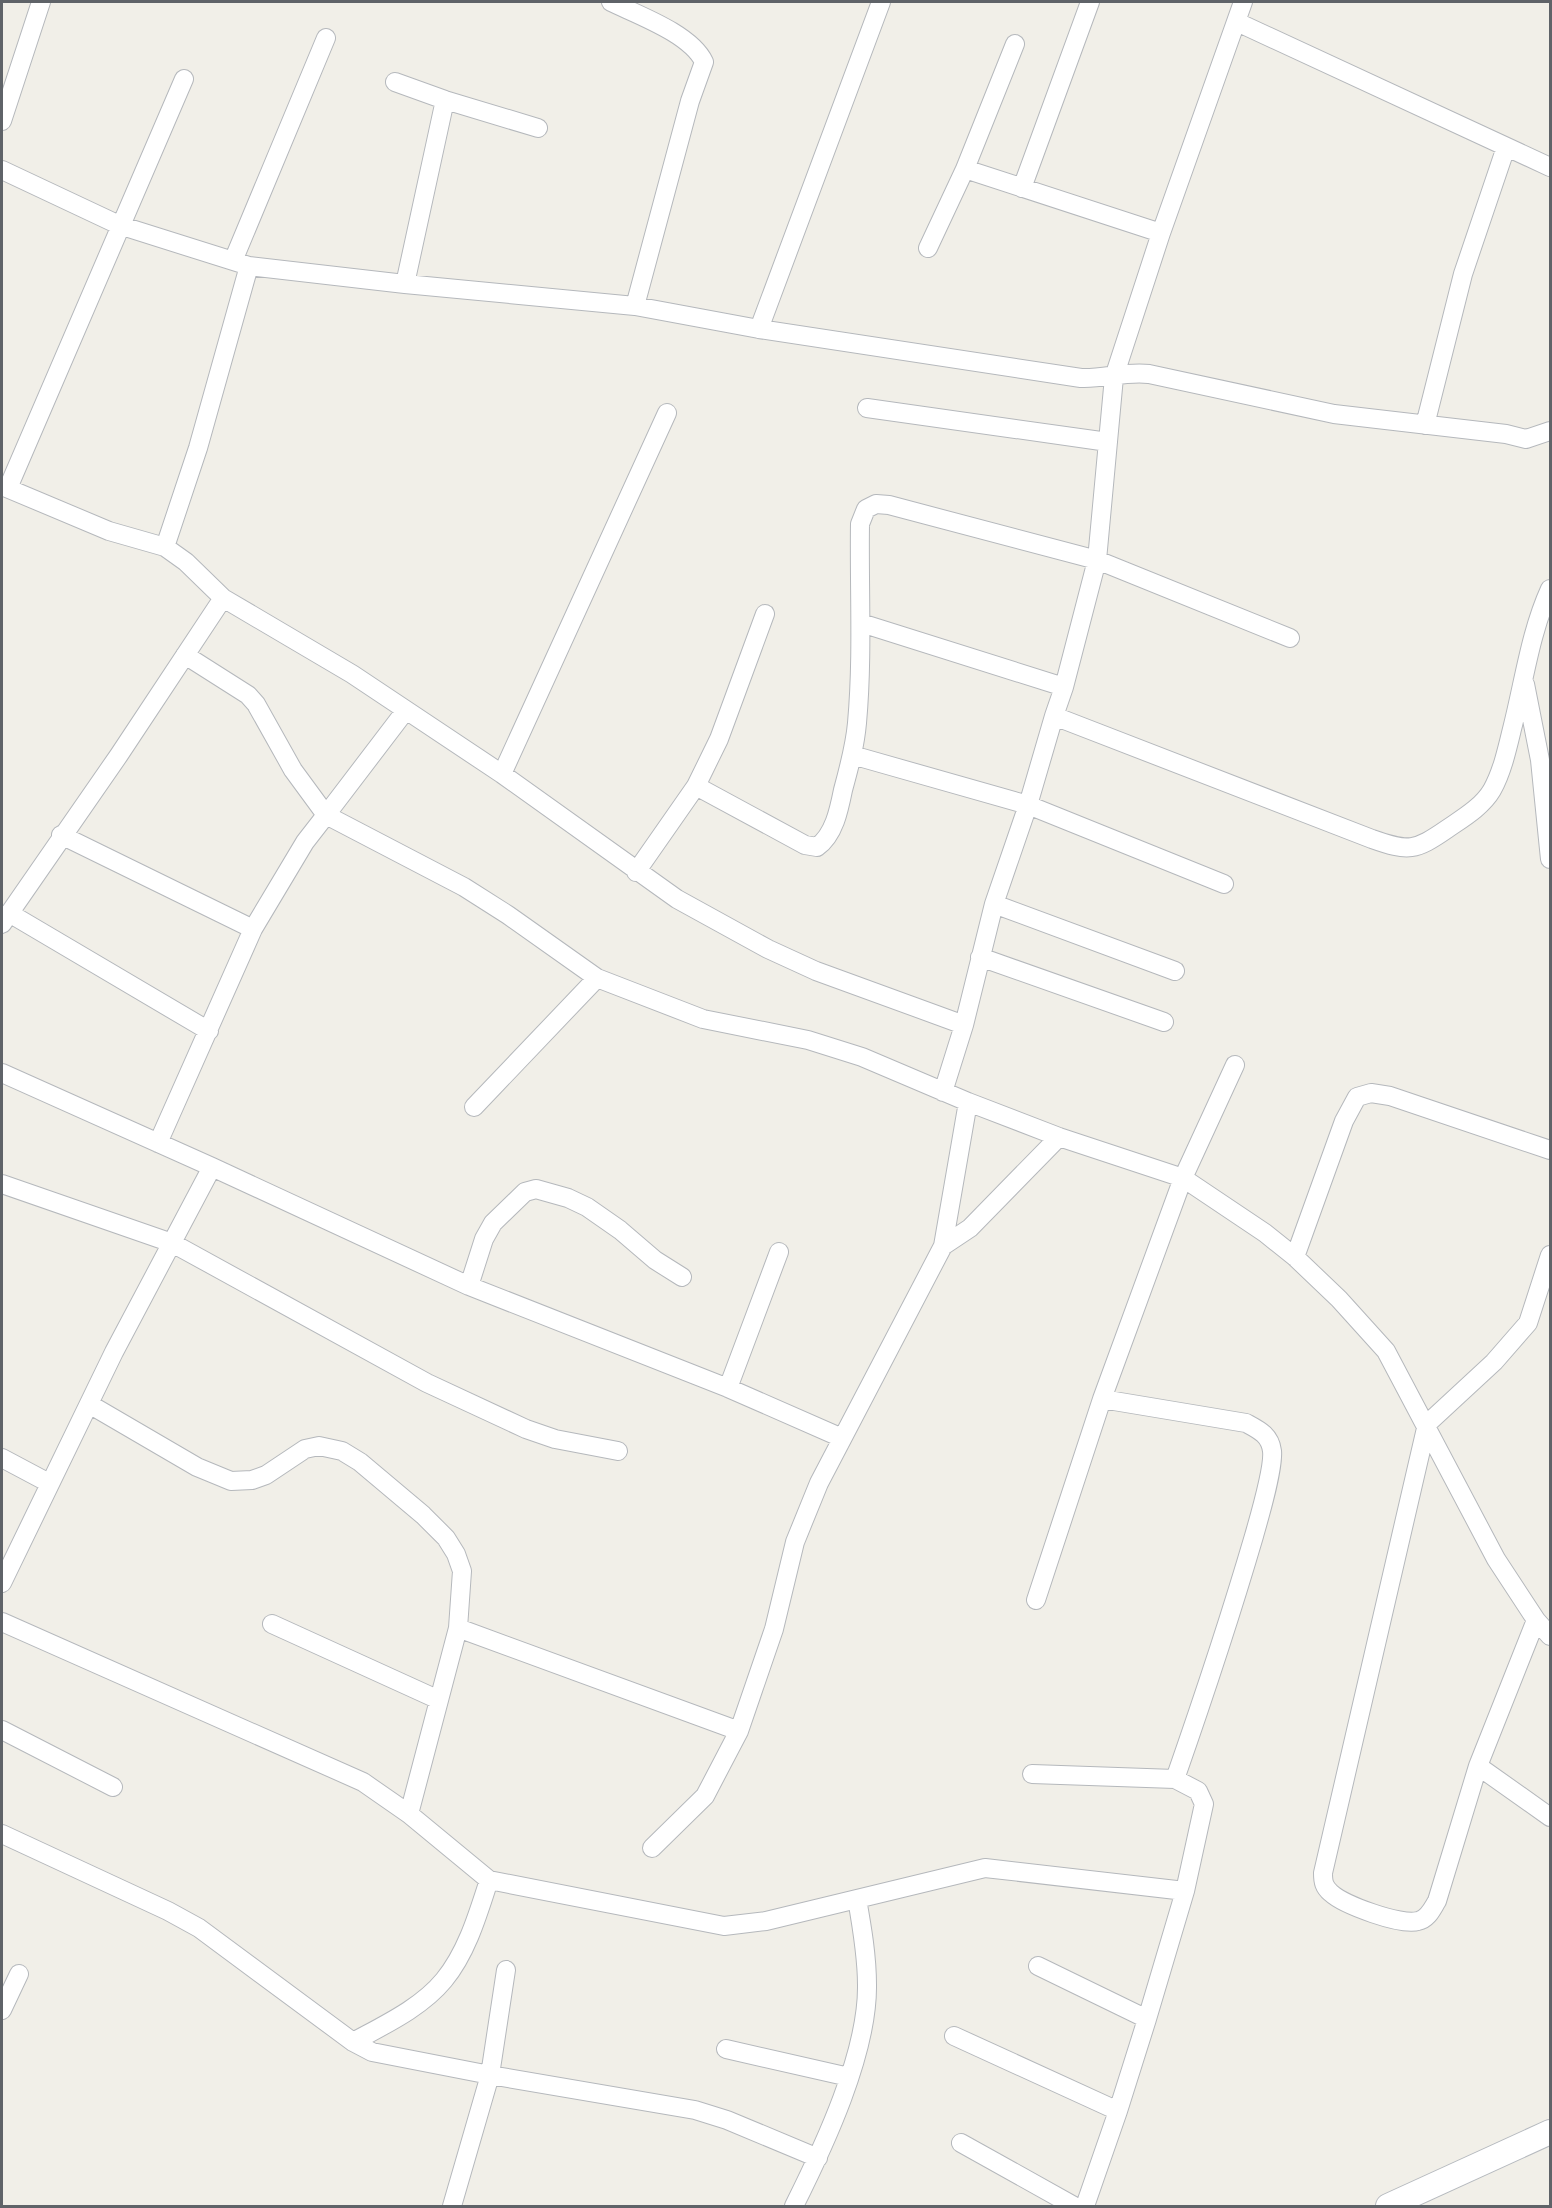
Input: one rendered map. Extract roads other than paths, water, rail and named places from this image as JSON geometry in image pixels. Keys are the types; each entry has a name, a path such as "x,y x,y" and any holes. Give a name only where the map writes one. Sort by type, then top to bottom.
{"main road":[{"path":"1388,2206 1551,2132"}],"street":[{"path":"2,121 41,2"},
{"path":"611,2 671,32 699,52 704,62 690,101 635,306"},
{"path":"759,329 881,2"},
{"path":"1022,188 1090,2"},
{"path":"943,1092 964,1024 994,904 1028,805 1064,687 1097,560 1114,377 1161,233 1243,2"},
{"path":"1237,22 1551,167"},
{"path":"165,547 198,448 241,263 326,38"},
{"path":"928,248 965,169 1015,44"},
{"path":"184,78 5,487 109,531 165,547 186,562 223,598 351,674 406,710 502,774 636,872 677,899 777,953 816,971 964,1024"},
{"path":"395,82 445,100 538,128"},
{"path":"405,284 445,100"},
{"path":"1425,425 1463,274 1506,147"},
{"path":"965,169 1161,233"},
{"path":"2,170 119,225 241,263 405,284 635,306 759,329 1081,378 1149,374 1334,414 1506,434 1551,443"},
{"path":"867,408 1108,442"},
{"path":"502,774 667,413"},
{"path":"1526,439 1551,431"},
{"path":"696,786 805,845 817,847 826,841 838,811 852,755 857,723 861,623 860,524 869,506 889,505 1097,560 1290,638"},
{"path":"1054,716 1372,839 1398,848 1413,848 1432,839 1459,821 1481,804 1491,790 1502,766 1539,614 1551,589"},
{"path":"209,1031 5,919 61,835 119,755 223,598"},
{"path":"636,872 696,786 719,739 765,614"},
{"path":"861,623 1064,687"},
{"path":"185,655 248,695 256,704 292,770 326,815 464,887 597,978 703,1019 818,1043 861,1057 1059,1137 1183,1178 1265,1233 1295,1257 1339,1299 1386,1351 1497,1559 1536,1620 1551,1636"},
{"path":"1525,679 1540,760 1551,860"},
{"path":"158,1143 253,929 305,842 406,710"},
{"path":"852,755 1028,805 1224,884"},
{"path":"61,835 253,929"},
{"path":"994,904 1175,971"},
{"path":"980,957 1164,1022"},
{"path":"474,1107 597,978"},
{"path":"1036,1600 1102,1399 1183,1178 1235,1065"},
{"path":"2,1073 469,1286 728,1388 842,1438"},
{"path":"1295,1257 1344,1120 1357,1097 1371,1093 1390,1096 1551,1150"},
{"path":"652,1848 705,1796 739,1731 774,1629 795,1542 819,1483 943,1246 968,1102"},
{"path":"943,1246 970,1228 1059,1137"},
{"path":"2,1583 8,1547 49,1483 114,1352 212,1167"},
{"path":"2,1184 172,1243 427,1383 535,1432 555,1439 618,1451"},
{"path":"469,1286 484,1239 493,1223 525,1192 536,1190 568,1198 587,1207 620,1230 655,1260 682,1277"},
{"path":"728,1388 779,1252"},
{"path":"1536,1620 1478,1766 1442,1888 1427,1917 1418,1921 1406,1922 1392,1919 1340,1900 1330,1893 1323,1884 1323,1873 1426,1424 1494,1362 1528,1323 1551,1256"},
{"path":"1102,1399 1246,1422 1264,1433 1269,1440 1273,1454 1261,1512 1229,1621 1175,1779"},
{"path":"89,1404 197,1467 231,1480 252,1480 266,1475 305,1449 319,1446 342,1451 360,1462 423,1515 446,1538 462,1570 458,1628 409,1814"},
{"path":"2,1458 49,1483"},
{"path":"2,1622 363,1782 409,1814 489,1880 724,1926 766,1921 985,1868 1185,1892"},
{"path":"272,1624 439,1700"},
{"path":"458,1628 739,1731"},
{"path":"2,1730 113,1787"},
{"path":"1478,1766 1551,1817"},
{"path":"1032,1774 1175,1779 1198,1791 1204,1804 1185,1892 1119,2111 1084,2206"},
{"path":"2,1834 168,1911 199,1928 353,2042 372,2052 694,2110 727,2120 818,2158"},
{"path":"353,2042 421,2001 443,1981 456,1963 476,1920 489,1880"},
{"path":"794,2206 818,2158 849,2077 863,2025 867,1987 864,1938 857,1899"},
{"path":"1038,1966 1147,2019"},
{"path":"452,2206 490,2075 506,1970"},
{"path":"2,2010 20,1974"},
{"path":"954,2036 1119,2111"},
{"path":"726,2049 849,2077"},
{"path":"961,2143 1074,2206"}]}
